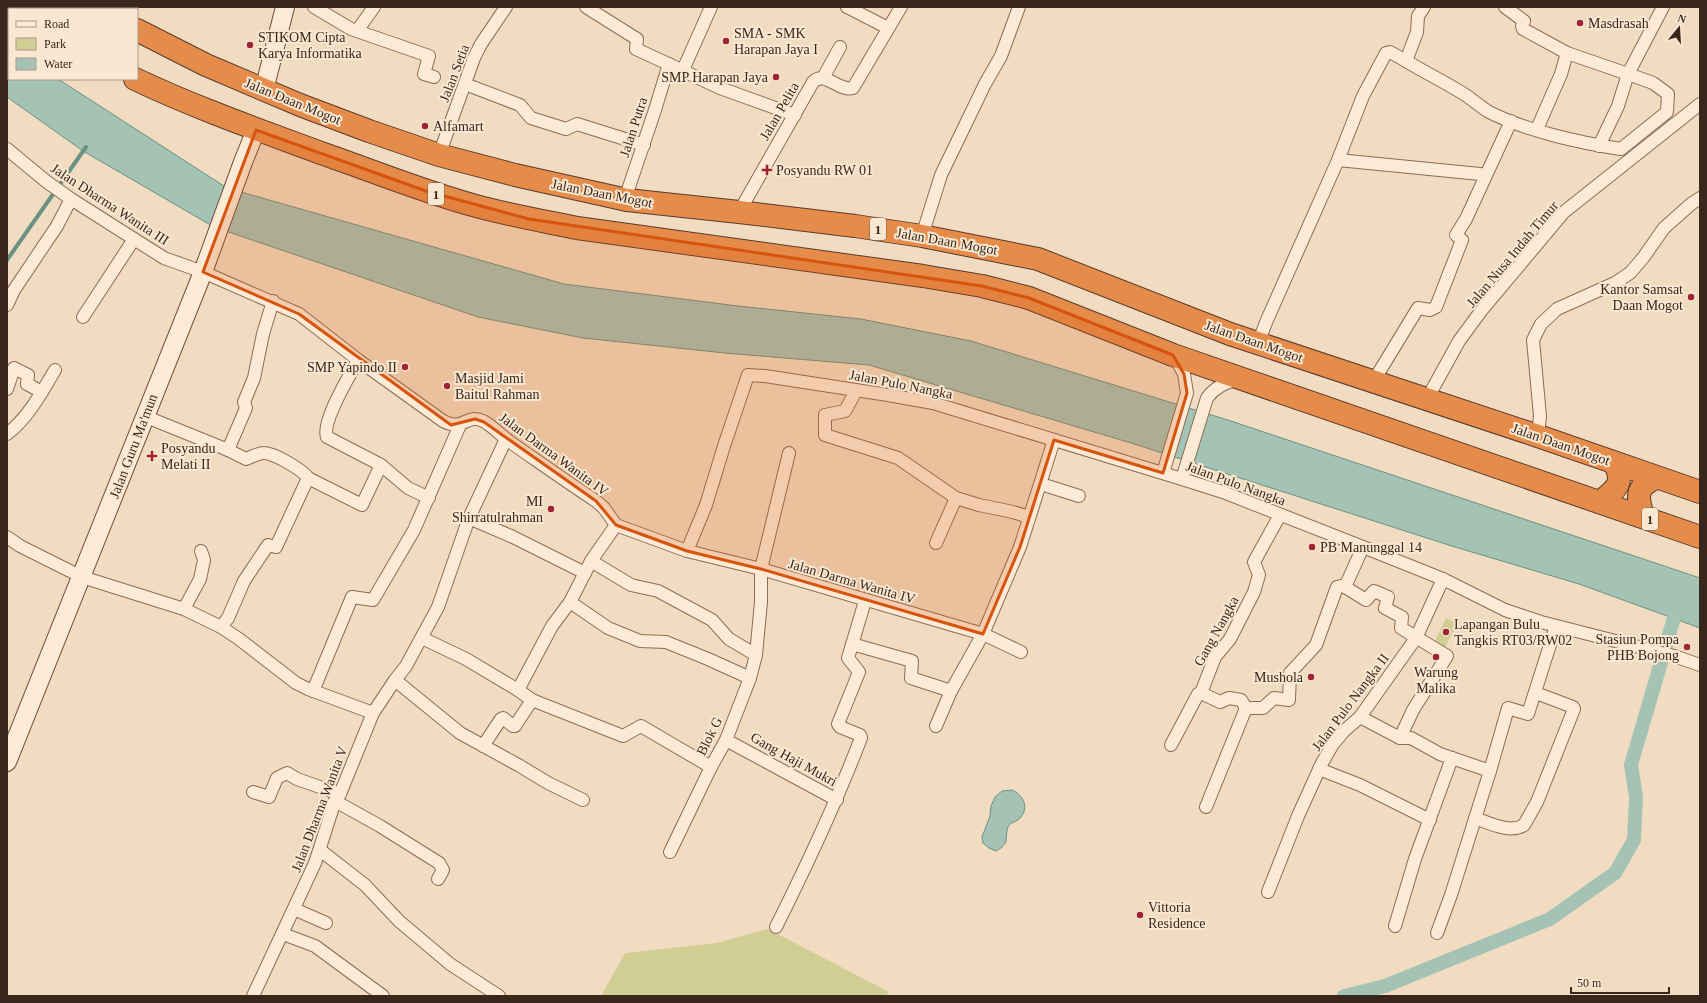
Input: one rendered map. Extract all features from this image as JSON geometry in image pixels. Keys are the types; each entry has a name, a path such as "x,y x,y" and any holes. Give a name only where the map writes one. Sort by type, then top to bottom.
{"highway":[{"name":"Jalan Daan Mogot","path":"138,31 206,66 300,105 439,155 515,175 627,200 739,212 922,236 1038,259 1230,334 1538,436 1700,492"},
{"name":"1","path":"138,80 165,93 256,130 426,191 483,208 577,228 842,264 982,286 1029,298 1174,355 1700,536"},
{"path":"1600,502 1618,485 1620,478 1614,463"},
{"path":"1643,516 1638,500 1640,493 1649,481 1656,478"}],"street":[{"path":"264,90 285,7"},
{"path":"314,7 357,31 429,56 424,74 434,77"},
{"path":"357,31 374,7"},
{"name":"Jalan Setia","path":"439,155 479,48 506,7"},
{"path":"586,7 638,38 636,49 720,88 795,115"},
{"path":"683,70 711,7"},
{"path":"847,7 888,28"},
{"path":"840,47 823,78 844,88 853,88 901,7"},
{"path":"922,236 941,175 985,84 1001,56 1019,7"},
{"path":"1406,61 1417,32 1418,16 1424,7"},
{"path":"1258,343 1338,160 1363,96 1384,54 1390,52 1467,96 1488,111 1511,121 1599,146 1621,149 1667,112 1668,94 1653,83 1567,53 1523,29 1522,26 1524,21 1505,7"},
{"path":"1599,146 1618,106 1628,74 1663,7"},
{"path":"1537,129 1567,53"},
{"name":"Jalan Putra","path":"627,200 628,190 669,64"},
{"name":"Jalan Pelita","path":"739,212 813,82 816,79 823,78"},
{"path":"465,84 520,105 531,118 566,129 577,124 644,144"},
{"name":"Jalan Nusa Indah Timur","path":"1427,399 1460,341 1482,311 1564,212 1700,104"},
{"path":"1372,382 1418,308 1430,310 1436,307 1462,240 1456,235 1466,219 1511,121"},
{"name":"Jalan Guru Ma'mun","path":"7,762 82,577 144,416 203,272 256,130"},
{"name":"Jalan Dharma Wanita III","path":"7,149 66,196 134,239 171,261 203,272"},
{"path":"1338,160 1472,173 1485,177"},
{"path":"7,305 14,290 57,226 66,196"},
{"path":"1538,436 1540,416 1533,340 1541,324 1557,309 1615,283 1630,273 1643,258 1664,228 1700,198"},
{"path":"82,317 134,239"},
{"name":"Jalan Darma Wanita IV","path":"203,272 299,314 358,360 451,426 460,425 475,419 484,422 506,439 596,501 604,508 616,525 687,551 760,569 865,601 983,634 1021,652"},
{"path":"228,450 246,408 244,402 254,378 263,334 272,301"},
{"path":"1164,469 1187,393 1184,374 1174,355"},
{"path":"358,360 338,395 325,429 327,437 381,465 408,488 429,498"},
{"path":"7,389 14,368 28,376 27,384 42,392"},
{"path":"7,434 17,426 42,392 55,370"},
{"name":"Jalan Pulo Nangka","path":"687,551 706,506 748,375 765,376 888,394 933,403 1054,440 1184,474 1223,492 1363,546 1443,579 1505,610 1556,626 1674,656 1700,665"},
{"path":"1184,474 1207,398 1212,391 1220,385 1241,378"},
{"path":"856,390 845,411 825,414 825,435 898,458 956,498 1029,517"},
{"path":"144,416 246,458 264,453 285,462 305,473 308,478 362,505 381,465"},
{"path":"313,690 352,597 373,600 414,530 460,425"},
{"name":"Jalan Dharma Wanita V","path":"253,996 283,934 320,850 337,798 373,713 406,666 438,606 469,518 506,439"},
{"path":"936,726 951,691 983,634 1020,547 1054,440"},
{"name":"Blok G","path":"532,700 623,736 641,726 711,767 726,740 750,678 756,654 760,602 760,569 789,453"},
{"path":"221,627 228,618 244,581 268,544 276,546 308,478"},
{"path":"1041,484 1079,496"},
{"path":"936,543 956,498"},
{"name":"Gang Nangka","path":"1201,693 1215,657 1230,639 1254,592 1259,574 1254,562 1280,515"},
{"path":"469,518 513,537 585,573"},
{"path":"518,690 552,626 570,602 591,561 616,525"},
{"path":"7,537 20,546 82,577 184,609 221,627 296,683 373,713"},
{"path":"1345,587 1363,546"},
{"path":"184,609 200,578 204,560 201,551"},
{"path":"591,561 631,585 658,591 712,620 729,639 756,654"},
{"name":"Jalan Pulo Nangka II","path":"1268,892 1298,816 1319,769 1333,744 1344,731 1360,717 1416,638 1443,579"},
{"path":"1246,708 1263,708 1274,698 1289,700 1290,673 1316,645 1337,587 1345,587 1366,600 1374,591 1388,597 1385,608 1402,617 1401,628 1447,656 1413,710 1400,738"},
{"name":"Gang Haji Mukri","path":"726,740 837,800 861,738 838,724 859,672 848,658 865,601"},
{"path":"570,602 608,628 640,641 666,642 750,678"},
{"path":"1437,933 1451,895 1508,708 1528,714 1536,693 1556,626"},
{"path":"422,638 466,659 532,700 515,726 503,718 501,719 483,746"},
{"path":"852,644 912,661 911,678 951,691"},
{"path":"395,680 460,733 548,783 583,800"},
{"path":"1171,745 1198,694 1201,693 1220,702 1229,698 1241,700 1246,708"},
{"path":"1475,818 1498,826 1513,828 1521,827 1525,823 1537,802 1574,709 1573,707 1536,693"},
{"path":"1206,806 1246,708"},
{"path":"1360,717 1400,738 1411,738 1440,754 1490,771"},
{"path":"1395,926 1415,859 1452,758"},
{"path":"670,852 711,767"},
{"path":"1319,769 1360,785 1430,820"},
{"path":"253,792 269,797 277,778 287,773 337,798 439,863 443,870 438,879"},
{"path":"776,926 837,800"},
{"path":"320,850 365,884 399,921 450,964 499,996"},
{"path":"294,909 326,923"},
{"path":"283,934 315,946 383,996"}],"highlighted area":[{"path":"256,130 426,191 529,219 982,286 1029,298 1173,355 1184,374 1187,393 1163,473 1054,440 1020,547 983,634 761,569 687,551 616,525 596,501 484,422 475,419 451,425 299,314 203,272"}],"green space":[{"name":"Lapangan Bulu Tangkis RT03/RW02","path":"1446,618 1459,623 1444,651 1432,647"},
{"path":"768,929 889,992 885,996 601,996 625,953 717,943"}],"water":[{"path":"7,48 8,80 60,80 227,188 564,284 738,306 861,319 971,341 1231,421 1700,578 1700,628 1579,584 1455,547 1131,443 869,365 725,353 583,338 478,317 214,227 83,151 7,97"},
{"path":"1012,790 1022,798 1025,810 1019,819 1009,825 1004,846 996,851 983,843 982,837 995,797 1002,791"}],"waterway":[{"path":"7,260 86,147"},
{"path":"1344,996 1385,986 1550,919 1615,873 1634,840 1636,797 1631,765 1678,604"}],"place":[{"name":"Masdrasah","path":"1580,23"},
{"name":"SMA - SMK Harapan Jaya I","path":"726,41"},
{"name":"STIKOM Cipta Karya Informatika","path":"250,45"},
{"name":"SMP Harapan Jaya","path":"776,77"},
{"name":"Alfamart","path":"425,126"},
{"name":"Posyandu RW 01","path":"767,170"},
{"name":"Kantor Samsat Daan Mogot","path":"1691,297"},
{"name":"SMP Yapindo II","path":"405,367"},
{"name":"Masjid Jami Baitul Rahman","path":"447,386"},
{"name":"Posyandu Melati II","path":"152,456"},
{"name":"MI Shirratulrahman","path":"551,509"},
{"name":"PB Manunggal 14","path":"1312,547"},
{"name":"Lapangan Bulu Tangkis RT03/RW02","path":"1446,632"},
{"name":"Stasiun Pompa PHB Bojong","path":"1687,647"},
{"name":"Warung Malika","path":"1436,657"},
{"name":"Mushola","path":"1311,677"},
{"name":"Vittoria Residence","path":"1140,915"}]}
